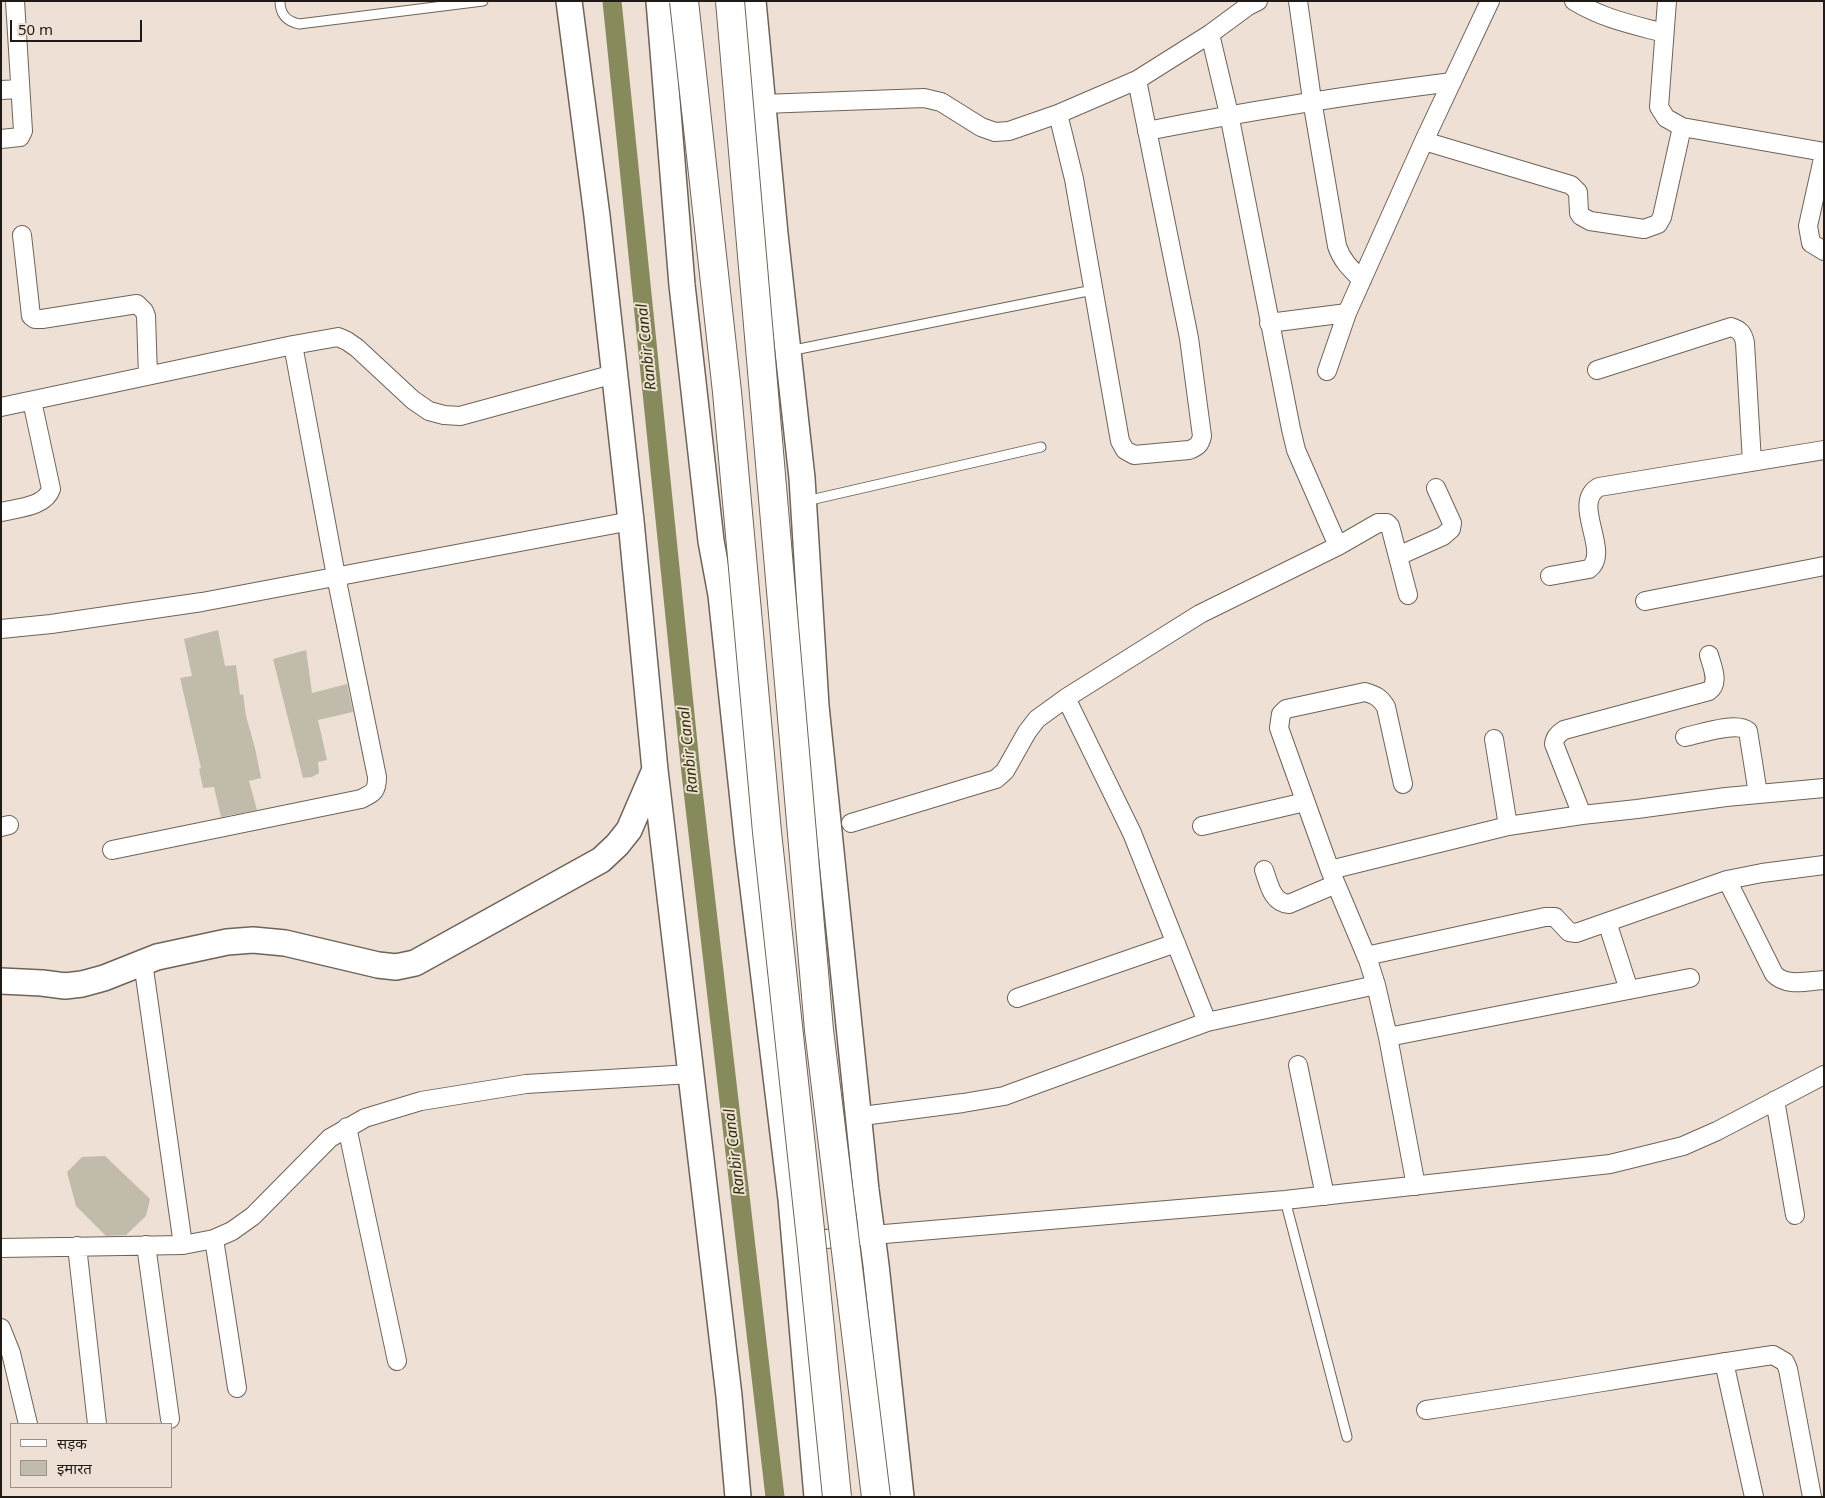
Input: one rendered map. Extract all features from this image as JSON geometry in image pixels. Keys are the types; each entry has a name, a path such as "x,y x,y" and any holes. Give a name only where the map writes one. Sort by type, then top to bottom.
{"highway":[{"path":"684,1 727,392 767,832 812,1239 837,1497"},
{"path":"730,1 819,1030 876,1497"}],"street":[{"path":"1,139 16,138 23,131 15,1"},
{"path":"570,1 597,216 631,521 655,770 729,1396 738,1497"},
{"path":"660,1 682,285 711,541 721,595 747,838 791,1199 817,1497"},
{"path":"753,1 803,502 816,706 866,1190 901,1497"},
{"path":"763,104 924,98 941,102 981,127 995,132 1009,131 1058,114 1137,80 1210,34 1229,18 1258,1"},
{"path":"1298,1 1312,100 1337,246 1341,257 1348,267 1362,280"},
{"path":"1327,371 1347,313 1424,141 1490,1"},
{"path":"1574,1 1612,20 1664,33"},
{"path":"1667,1 1659,107 1666,118 1682,127 1824,153 1808,226 1811,243 1824,251"},
{"path":"1210,34 1230,114 1269,323 1296,450 1338,546"},
{"path":"1058,114 1074,180 1120,441 1125,450 1134,455 1189,450 1201,443 1202,436 1188,338 1137,80"},
{"path":"1147,131 1312,100 1452,82"},
{"path":"1,90 20,89"},
{"path":"1424,141 1572,185 1578,192 1579,213 1585,219 1644,229 1658,224 1662,217 1682,127"},
{"path":"22,235 31,316 35,319 42,319 137,304 146,316 148,376"},
{"path":"1269,323 1347,313"},
{"path":"1597,370 1731,327 1739,329 1745,343 1752,462"},
{"path":"1,407 338,337 347,340 412,400 429,411 444,415 460,416 614,374"},
{"path":"112,850 361,799 375,791 377,786 293,345"},
{"path":"1,512 42,502 49,495 50,489 32,401"},
{"path":"1550,576 1589,568 1594,565 1596,555 1588,501 1592,490 1653,477 1824,450"},
{"path":"1398,556 1443,536 1452,529 1452,523 1436,488"},
{"path":"1,629 51,624 202,602 631,521"},
{"path":"851,823 996,779 1005,771 1027,732 1037,719 1066,698 1200,614 1338,546 1378,523 1386,523 1390,526 1408,595"},
{"path":"1645,601 1824,566"},
{"path":"1582,814 1554,744 1558,733 1709,691 1714,686 1715,681 1709,655"},
{"path":"1403,784 1386,707 1382,699 1376,695 1365,692 1286,709 1281,714 1279,728 1333,877 1376,985 1388,1037 1416,1186"},
{"path":"1066,698 1132,833 1207,1022"},
{"path":"1685,737 1735,726 1745,728 1748,731 1758,794"},
{"path":"1494,739 1508,826"},
{"path":"1,981 65,986 82,984 104,978 157,957 227,942 253,940 285,944 378,965 396,967 415,963 600,860 617,845 629,830 655,770"},
{"path":"1264,870 1274,896 1283,904 1289,904 1333,877 1508,826 1582,814 1824,788"},
{"path":"1202,826 1306,802"},
{"path":"1366,956 1545,917 1555,918 1565,929 1572,933 1727,880 1762,873 1824,865"},
{"path":"1727,880 1778,979 1790,982 1824,980"},
{"path":"1607,922 1629,990"},
{"path":"1017,998 1176,943"},
{"path":"144,962 183,1244"},
{"path":"1388,1037 1690,978"},
{"path":"870,1115 1004,1096 1207,1022 1376,985"},
{"path":"1298,1065 1325,1196"},
{"path":"1,1248 183,1244 214,1239 232,1232 253,1216 330,1138 365,1118 421,1101 526,1084 691,1074"},
{"path":"795,1241 1285,1200 1610,1164 1684,1146 1717,1131 1824,1075"},
{"path":"1775,1100 1795,1215"},
{"path":"347,1127 397,1361"},
{"path":"214,1239 237,1388"},
{"path":"146,1245 170,1419"},
{"path":"78,1246 97,1423"},
{"path":"1,1328 11,1353 28,1423"},
{"path":"1426,1410 1773,1355 1786,1362 1812,1497"},
{"path":"1724,1362 1754,1497"}],"lane":[{"path":"280,1 280,10 285,17 290,22 298,24 483,1"},
{"path":"788,351 1093,290"},
{"path":"803,502 1042,447"},
{"path":"1285,1200 1347,1437"}],"building":[{"path":"218,630 225,666 236,665 240,695 243,694 246,716 261,778 249,781 257,810 221,817 214,787 203,788 199,769 201,768 180,678 192,676 184,639"},
{"path":"306,650 312,693 347,684 353,712 318,720 327,760 318,762 319,773 312,777 303,778 273,659"},
{"path":"105,1156 150,1199 146,1216 126,1235 106,1236 76,1206 67,1172 82,1157"}],"waterway":[{"name":"Ranbir Canal","path":"612,1 691,773 775,1497"}]}
